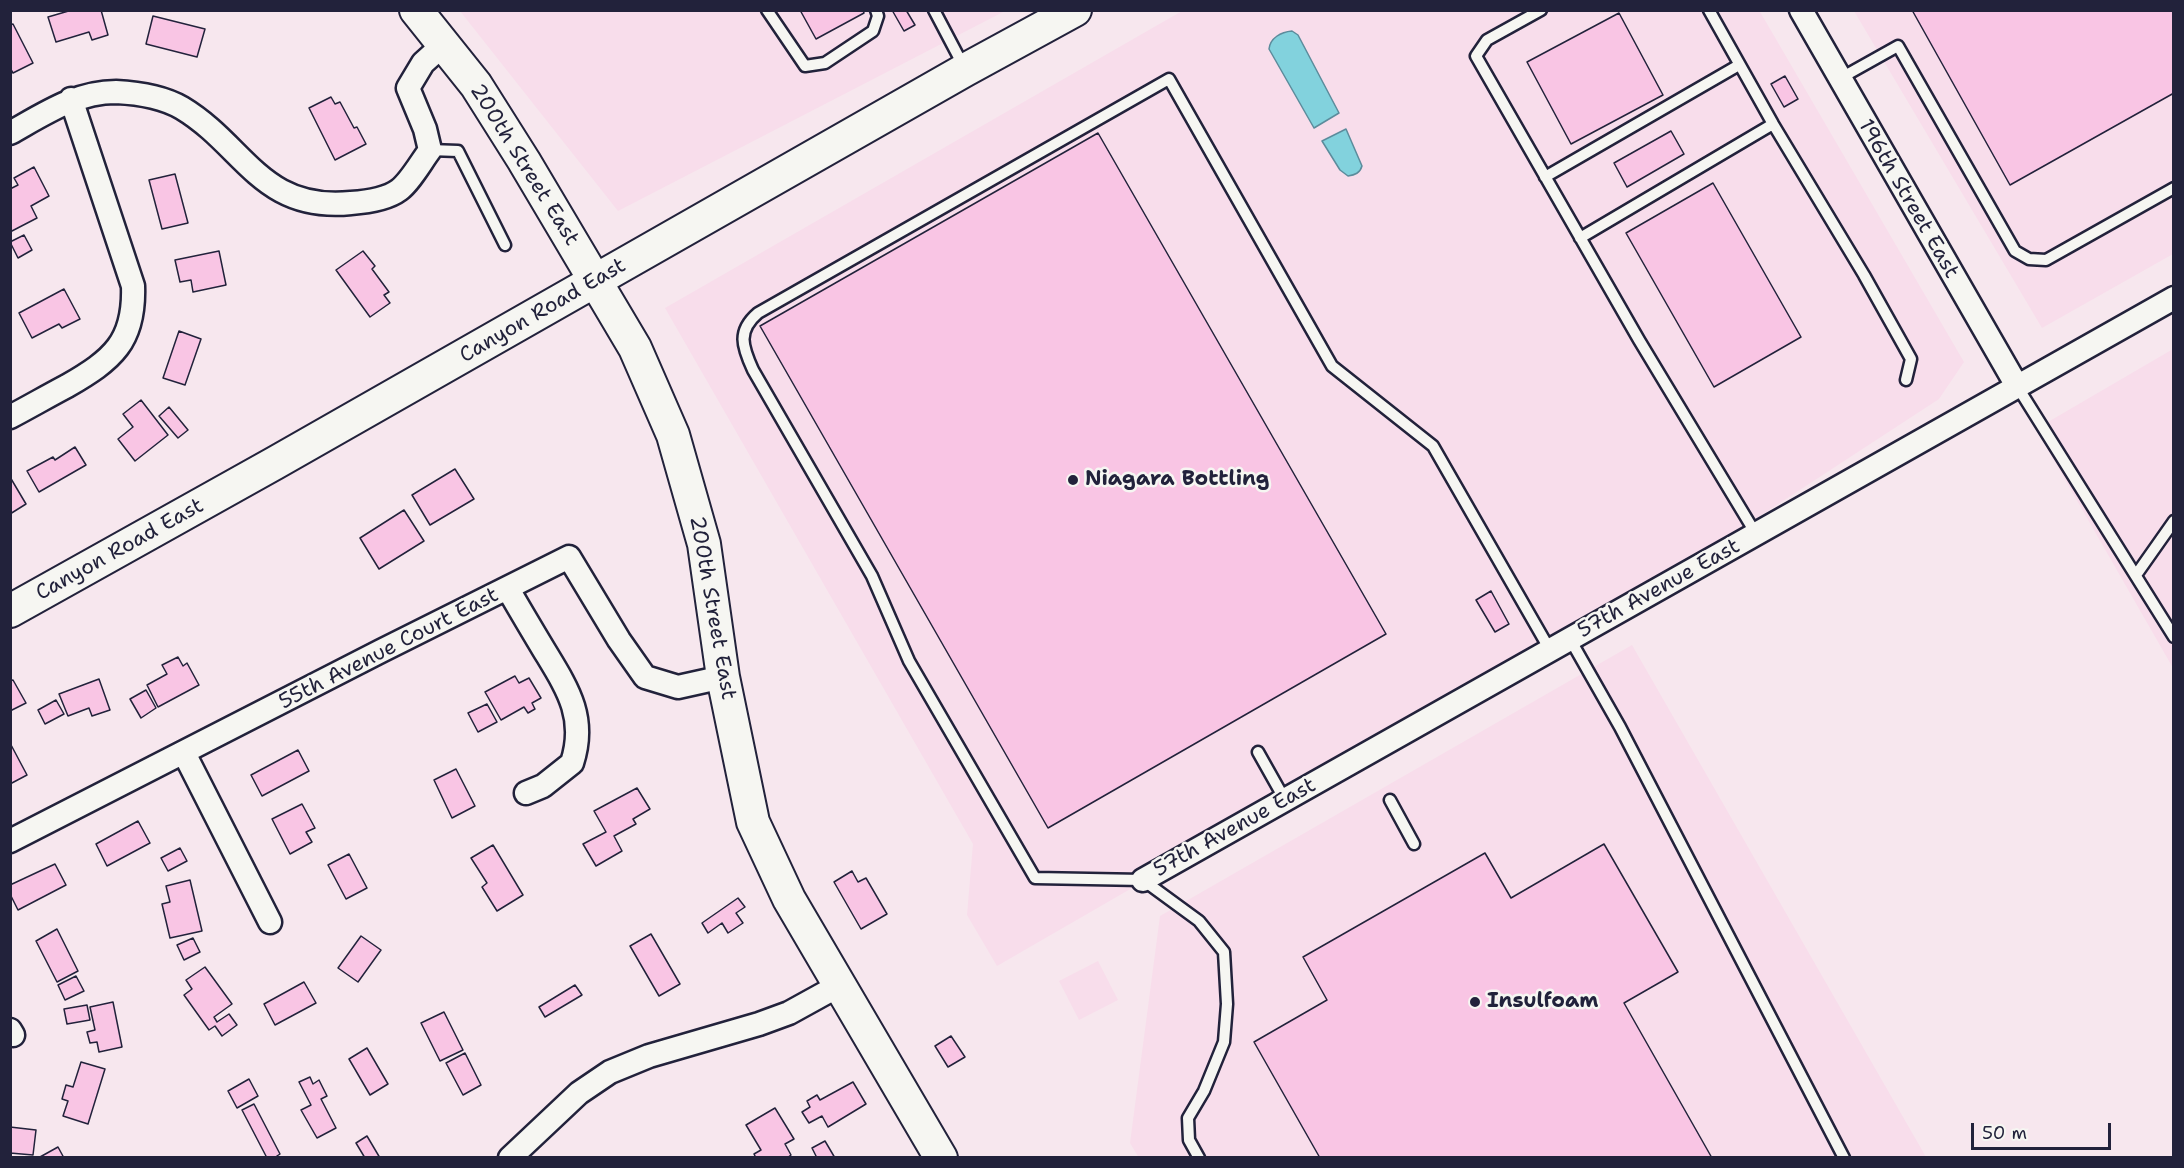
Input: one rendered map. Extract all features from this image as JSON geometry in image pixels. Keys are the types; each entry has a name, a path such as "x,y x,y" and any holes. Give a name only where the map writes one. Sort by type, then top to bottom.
{"street":[{"name":"200th Street East","path":"417,10 482,94 635,348 673,435 704,544 723,677 753,822 789,899 941,1158"},
{"name":"Canyon Road East","path":"23,604 965,70 1075,10"},
{"name":"196th Street East","path":"1801,10 1838,79 2017,386"},
{"path":"10,133 71,99 116,92 151,97 181,107 206,126 253,172 269,184 303,200 339,205 357,203 399,190 430,150 425,129 408,88 423,63 444,44"},
{"path":"10,417 96,370 117,350 132,318 134,286 71,99"},
{"name":"57th Avenue East","path":"1143,880 2174,298"},
{"name":"55th Avenue Court East","path":"10,841 569,557 619,640 645,677 678,687 723,677"},
{"path":"508,589 570,694 577,721 576,752 572,764 543,786 526,793"},
{"path":"184,753 270,922"},
{"path":"510,1158 579,1093 610,1072 649,1056 789,1013 838,986"}],"lane":[{"path":"767,10 805,66 825,63 873,31 878,16 876,10"},
{"path":"934,10 965,70"},
{"path":"1541,10 1487,40 1476,56 1639,340 1756,534"},
{"path":"1708,10 1907,351 1911,359 1906,380"},
{"path":"1838,79 1898,46 2015,251 2030,259 2046,260 2174,188"},
{"path":"1545,177 1739,65"},
{"path":"1199,1158 1189,1140 1188,1118 1204,1090 1224,1042 1227,1004 1224,952 1199,921 1143,880 1035,878 909,661 872,576 753,370 742,343 750,320 758,313 1169,79 1332,366 1433,446 1550,650"},
{"path":"1580,238 1773,124"},
{"path":"430,150 458,151 505,245"},
{"path":"2017,386 2174,637"},
{"path":"2136,574 2174,521"},
{"path":"1570,639 1626,738 1844,1158"},
{"path":"1257,752 1285,800"},
{"path":"1390,800 1414,844"}],"shaded area":[{"path":"1759,10 1964,362 1939,399 1636,597 997,966 967,915 973,844 665,308 1182,11"},
{"path":"460,11 1005,11 618,211"},
{"path":"1854,11 2173,11 2173,254 2042,328"},
{"path":"2173,349 2173,668 2036,429"},
{"path":"1632,645 1926,1157 1139,1158 1130,1143 1160,916"},
{"path":"1098,961 1118,1000 1079,1020 1059,981"}],"water":[{"path":"1292,31 1298,35 1339,113 1314,128 1269,49 1271,42 1277,36"},
{"path":"1346,129 1362,166 1357,173 1348,176 1340,170 1322,141"}],"building":[{"path":"72,10 101,10 108,35 92,40 89,32 56,42 48,17"},
{"path":"800,10 863,10 864,13 816,39"},
{"path":"892,10 906,10 915,25 904,31"},
{"path":"1912,10 2174,10 2174,93 2010,185"},
{"path":"1619,13 1663,95 1571,144 1527,62"},
{"path":"153,16 205,29 197,57 146,44"},
{"path":"13,24 33,63 13,73 10,68 10,25"},
{"path":"1785,76 1798,99 1784,107 1771,84"},
{"path":"331,97 335,104 340,102 366,144 335,160 309,108"},
{"path":"1671,131 1684,154 1627,187 1614,163"},
{"name":"Niagara Bottling","path":"1098,133 1386,634 1048,828 760,326"},
{"path":"34,167 49,196 31,206 37,218 10,232 10,189 18,185 14,178"},
{"path":"175,174 188,223 162,229 149,180"},
{"path":"1713,183 1801,337 1714,387 1626,233"},
{"path":"24,235 32,250 18,258 10,242"},
{"path":"219,251 226,285 193,292 191,280 180,282 175,260"},
{"path":"363,251 375,266 372,269 389,292 384,295 390,303 370,317 336,270"},
{"path":"64,289 80,319 62,328 59,324 32,338 19,313"},
{"path":"179,331 201,339 185,385 163,378"},
{"path":"141,400 168,435 135,461 118,439 133,427 123,414"},
{"path":"169,407 188,430 178,438 159,416"},
{"path":"75,447 86,465 39,492 27,471 53,457 55,460"},
{"path":"455,469 474,499 430,525 412,495"},
{"path":"10,477 26,504 10,514"},
{"path":"404,510 424,541 379,569 360,538"},
{"path":"1491,591 1509,624 1495,632 1476,600"},
{"path":"178,657 183,666 187,663 199,685 158,707 147,685 167,674 162,665"},
{"path":"515,676 519,683 529,678 541,698 532,703 535,709 528,713 524,707 501,720 485,692"},
{"path":"99,679 110,710 92,716 89,708 68,716 59,694"},
{"path":"13,680 26,703 10,711 10,681"},
{"path":"146,690 156,708 141,718 130,699"},
{"path":"56,700 64,714 45,724 38,710"},
{"path":"487,704 497,722 478,732 468,713"},
{"path":"10,743 27,775 10,784"},
{"path":"298,750 309,771 262,796 251,775"},
{"path":"456,769 475,806 452,818 434,780"},
{"path":"637,788 650,809 633,819 636,824 614,836 622,851 596,866 583,844 606,832 594,811"},
{"path":"302,804 315,828 306,832 312,842 290,854 272,819"},
{"path":"138,821 150,843 107,866 96,844"},
{"name":"Insulfoam","path":"1604,844 1678,972 1624,1003 1712,1158 1320,1158 1254,1042 1327,1000 1303,957 1485,853 1511,898"},
{"path":"493,845 523,895 497,911 482,887 487,883 471,858"},
{"path":"180,848 187,861 168,871 161,858"},
{"path":"349,854 367,888 346,899 328,865"},
{"path":"55,864 66,885 18,910 10,894 10,885"},
{"path":"852,871 858,882 866,878 887,914 861,929 834,882"},
{"path":"190,880 202,931 170,938 162,904 170,902 166,886"},
{"path":"738,898 745,907 736,913 743,923 728,933 722,923 708,933 702,923"},
{"path":"57,929 78,971 57,982 36,941"},
{"path":"651,934 680,984 659,996 630,946"},
{"path":"361,936 381,950 358,982 338,968"},
{"path":"193,938 200,952 184,960 177,945"},
{"path":"205,967 232,1004 214,1017 217,1022 229,1014 237,1025 222,1036 215,1026 209,1030 184,995 192,989 186,980"},
{"path":"76,976 84,991 65,1000 58,985"},
{"path":"304,982 316,1003 275,1025 264,1004"},
{"path":"575,985 582,995 545,1017 539,1007"},
{"path":"113,1002 122,1047 99,1052 97,1042 90,1043 87,1032 95,1030 90,1007"},
{"path":"87,1005 90,1020 67,1024 64,1009"},
{"path":"444,1012 463,1050 440,1061 421,1023"},
{"path":"951,1036 965,1057 948,1067 935,1046"},
{"path":"367,1048 388,1084 370,1095 349,1059"},
{"path":"465,1053 481,1085 463,1095 446,1063"},
{"path":"81,1062 105,1069 88,1124 63,1116 68,1101 62,1099 66,1085 73,1087"},
{"path":"310,1077 313,1084 319,1080 327,1096 321,1099 336,1128 317,1138 301,1110 311,1105 299,1082"},
{"path":"249,1079 258,1096 237,1108 228,1091"},
{"path":"853,1082 866,1104 828,1127 822,1116 809,1123 802,1112 810,1107 807,1101 817,1095 820,1100"},
{"path":"254,1104 280,1154 274,1158 267,1158 242,1110"},
{"path":"775,1108 794,1139 785,1144 791,1155 787,1158 756,1158 754,1154 761,1150 746,1125"},
{"path":"10,1127 36,1130 33,1155 10,1153"},
{"path":"367,1136 380,1158 365,1158 356,1143"},
{"path":"825,1141 835,1158 817,1158 812,1148"},
{"path":"58,1147 64,1158 40,1158 40,1157"}],"place":[{"name":"Niagara Bottling","path":"1073,480"},
{"name":"Insulfoam","path":"1475,1002"}]}
